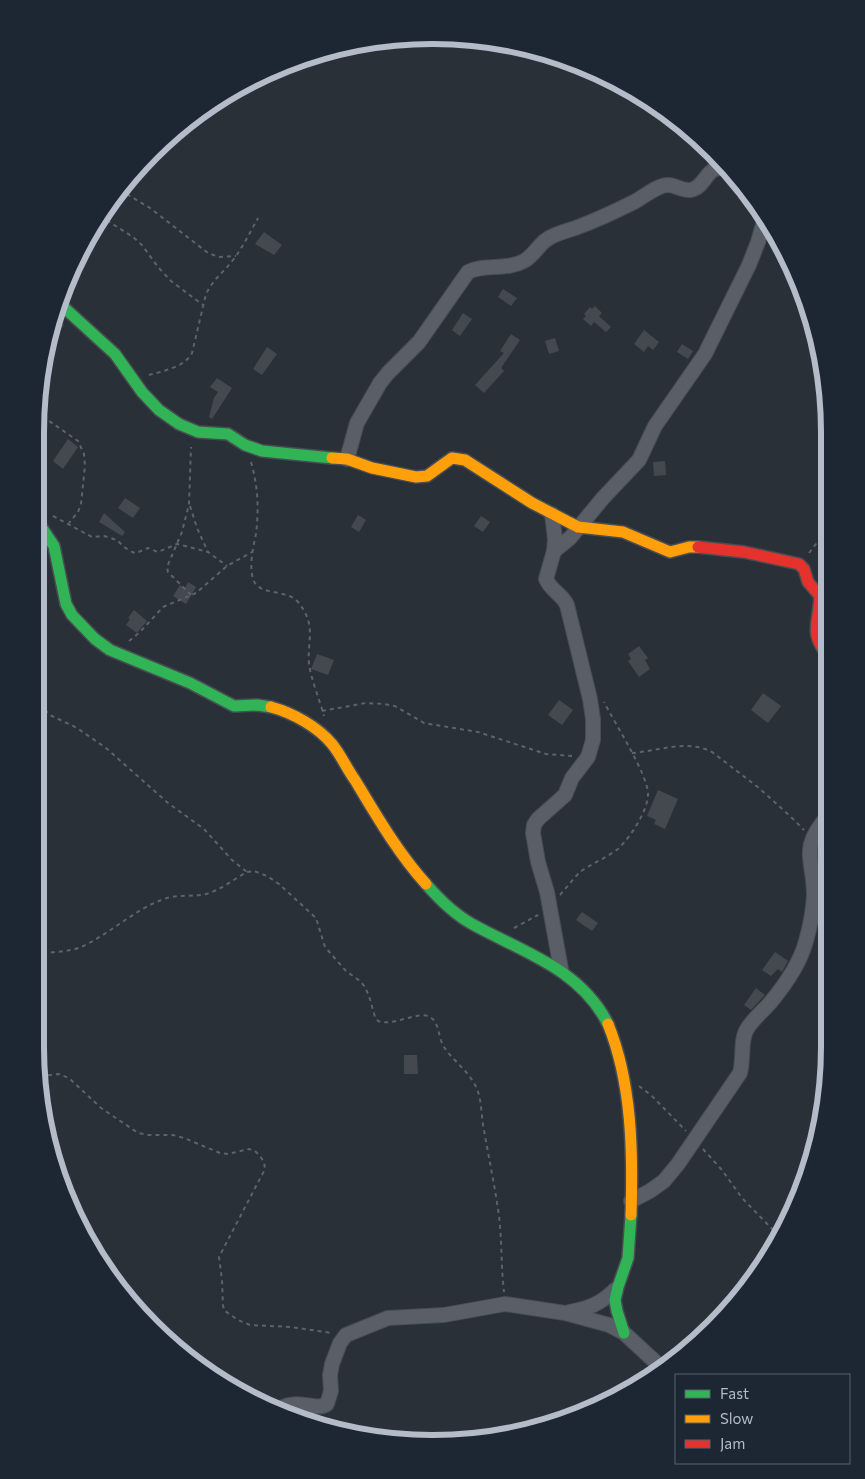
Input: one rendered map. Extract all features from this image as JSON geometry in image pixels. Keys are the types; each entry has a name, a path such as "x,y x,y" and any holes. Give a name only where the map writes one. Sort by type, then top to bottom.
{"street":[{"path":"347,459 357,423 380,383 395,365 419,342 468,272 475,269 512,266 524,261 546,240 605,216 662,186 675,186 684,190 696,188 718,168"},
{"path":"554,551 563,545 639,460 656,426 705,354 749,265 762,227"},
{"path":"64,308 115,354 142,392 159,410 186,427 198,432 228,434 245,445 262,451 347,459 372,468 416,477 427,476 452,458 465,460 510,490 578,527 623,532 656,548 670,552 689,547 709,547 744,552 799,564 804,569 808,582 820,596 815,636 821,649"},
{"path":"552,514 555,539 554,551 546,580 552,590 564,598 590,699 594,730 588,757 572,778 564,795 534,825 535,846 550,907 561,969"},
{"path":"44,529 54,546 66,604 72,615 95,640 116,653 190,683 234,706 242,708 258,705 271,708 287,713 314,728 332,744 405,858 432,892 471,923 539,955 561,969 600,1010 610,1028 625,1092 629,1120 631,1201 628,1258 625,1270 616,1289 607,1298 592,1307 565,1313"},
{"path":"815,636 821,637"},
{"path":"631,1201 650,1192 664,1181 695,1141 740,1073 743,1061 743,1039 747,1028 789,978 801,956 814,895 810,861 812,839 821,826"},
{"path":"616,1289 615,1302 624,1333"},
{"path":"285,1406 297,1403 318,1407 327,1404 331,1391 330,1375 332,1364 337,1350 346,1335 388,1318 444,1315 505,1304 565,1313 610,1325 624,1333 657,1363"}],"path":[{"path":"126,194 150,208 208,253 219,257 236,256"},
{"path":"132,376 144,377 189,358 192,353 206,294 214,280 236,256 258,218"},
{"path":"107,220 142,245 158,267 172,281 203,306"},
{"path":"45,418 78,441 84,454 85,466 81,504 78,512 69,523"},
{"path":"186,427 192,449 190,504 186,521 168,570 191,595"},
{"path":"245,445 255,474 258,496 252,552 252,574 256,586 262,590 291,596 301,606 309,624 311,636 310,666 325,720"},
{"path":"190,504 197,528 208,552"},
{"path":"51,514 92,537 104,536 117,540 132,552 136,553 148,548 158,552 177,544 208,552 227,566"},
{"path":"799,564 821,536"},
{"path":"116,653 140,632 163,607 191,595 227,566 252,552"},
{"path":"511,929 550,907 580,873 618,848 633,832 639,821 648,794 646,783 603,700"},
{"path":"322,711 366,703 396,706 424,723 478,732 546,754 588,757"},
{"path":"44,709 50,715 77,728 106,748 168,803 204,829 232,860 247,872"},
{"path":"632,753 694,745 712,752 759,788 812,839"},
{"path":"44,953 80,947 164,899 207,894 247,872 254,871 267,876 279,884 316,918 325,947 338,964 365,987 378,1021 386,1023 420,1016 431,1017 438,1028 442,1044 472,1080 479,1096 499,1215 505,1304"},
{"path":"620,1069 652,1096 695,1141 722,1170 742,1198 774,1231"},
{"path":"45,1075 59,1074 68,1078 101,1108 138,1133 173,1135 220,1153 228,1154 249,1149 255,1151 264,1162 265,1168 219,1257 225,1311 238,1320 250,1325 291,1327 346,1335"}],"building":[{"path":"264,232 282,245 274,255 255,244"},
{"path":"503,289 517,298 511,306 498,297"},
{"path":"595,306 602,313 599,316 611,327 606,332 594,322 591,326 583,319 586,316 584,314 590,307 592,309"},
{"path":"463,313 472,319 460,336 452,330"},
{"path":"60,322 64,325 56,336"},
{"path":"644,330 659,342 653,350 648,346 644,352 634,344"},
{"path":"511,334 520,340 501,368 504,371 484,393 475,385 504,353 500,351"},
{"path":"555,338 559,351 549,354 545,341"},
{"path":"682,344 693,351 688,359 677,352"},
{"path":"267,347 277,354 262,375 253,369"},
{"path":"217,378 232,388 212,419 209,417 214,398 218,392 210,387"},
{"path":"68,439 78,447 63,469 53,461"},
{"path":"665,461 666,475 654,476 653,462"},
{"path":"125,498 140,508 133,518 118,508"},
{"path":"104,513 125,532 122,536 99,522"},
{"path":"358,515 366,520 359,532 351,527"},
{"path":"481,516 490,522 483,532 474,526"},
{"path":"188,582 196,587 186,604 173,596 180,585 185,588"},
{"path":"134,610 147,621 137,633 126,625 130,619 128,618"},
{"path":"639,646 648,658 645,660 650,669 639,677 628,661 631,659 628,654"},
{"path":"317,654 334,660 328,675 311,669"},
{"path":"763,693 781,706 768,723 751,710"},
{"path":"559,700 573,710 562,725 548,715"},
{"path":"658,790 678,799 665,829 654,824 656,820 647,816"},
{"path":"582,912 598,923 592,931 576,920"},
{"path":"775,952 788,961 782,972 778,969 771,976 762,970"},
{"path":"756,988 765,995 751,1010 744,1005"},
{"path":"404,1055 417,1055 418,1074 404,1074"}],"traffic: fast":[{"path":"64,308 115,354 142,392 159,410 179,424 198,432 228,434 245,445 262,451 332,458"},
{"path":"44,531 54,546 66,604 72,615 95,639 110,650 190,683 234,706 257,705 271,707"},
{"path":"426,884 447,906 465,920 530,953 566,975 596,1005 608,1024"},
{"path":"624,1333 615,1300 628,1258 631,1215"}],"traffic: slow":[{"path":"332,458 347,459 372,468 416,477 427,476 452,458 465,460 532,503 578,527 623,532 670,552 689,547 698,547"},
{"path":"271,707 304,721 320,732 332,744 388,834 426,884"},
{"path":"608,1024 622,1070 629,1118 632,1167 631,1215"}],"traffic: jam":[{"path":"698,547 744,552 799,564 804,569 808,582 820,596 816,628 821,644"}]}
